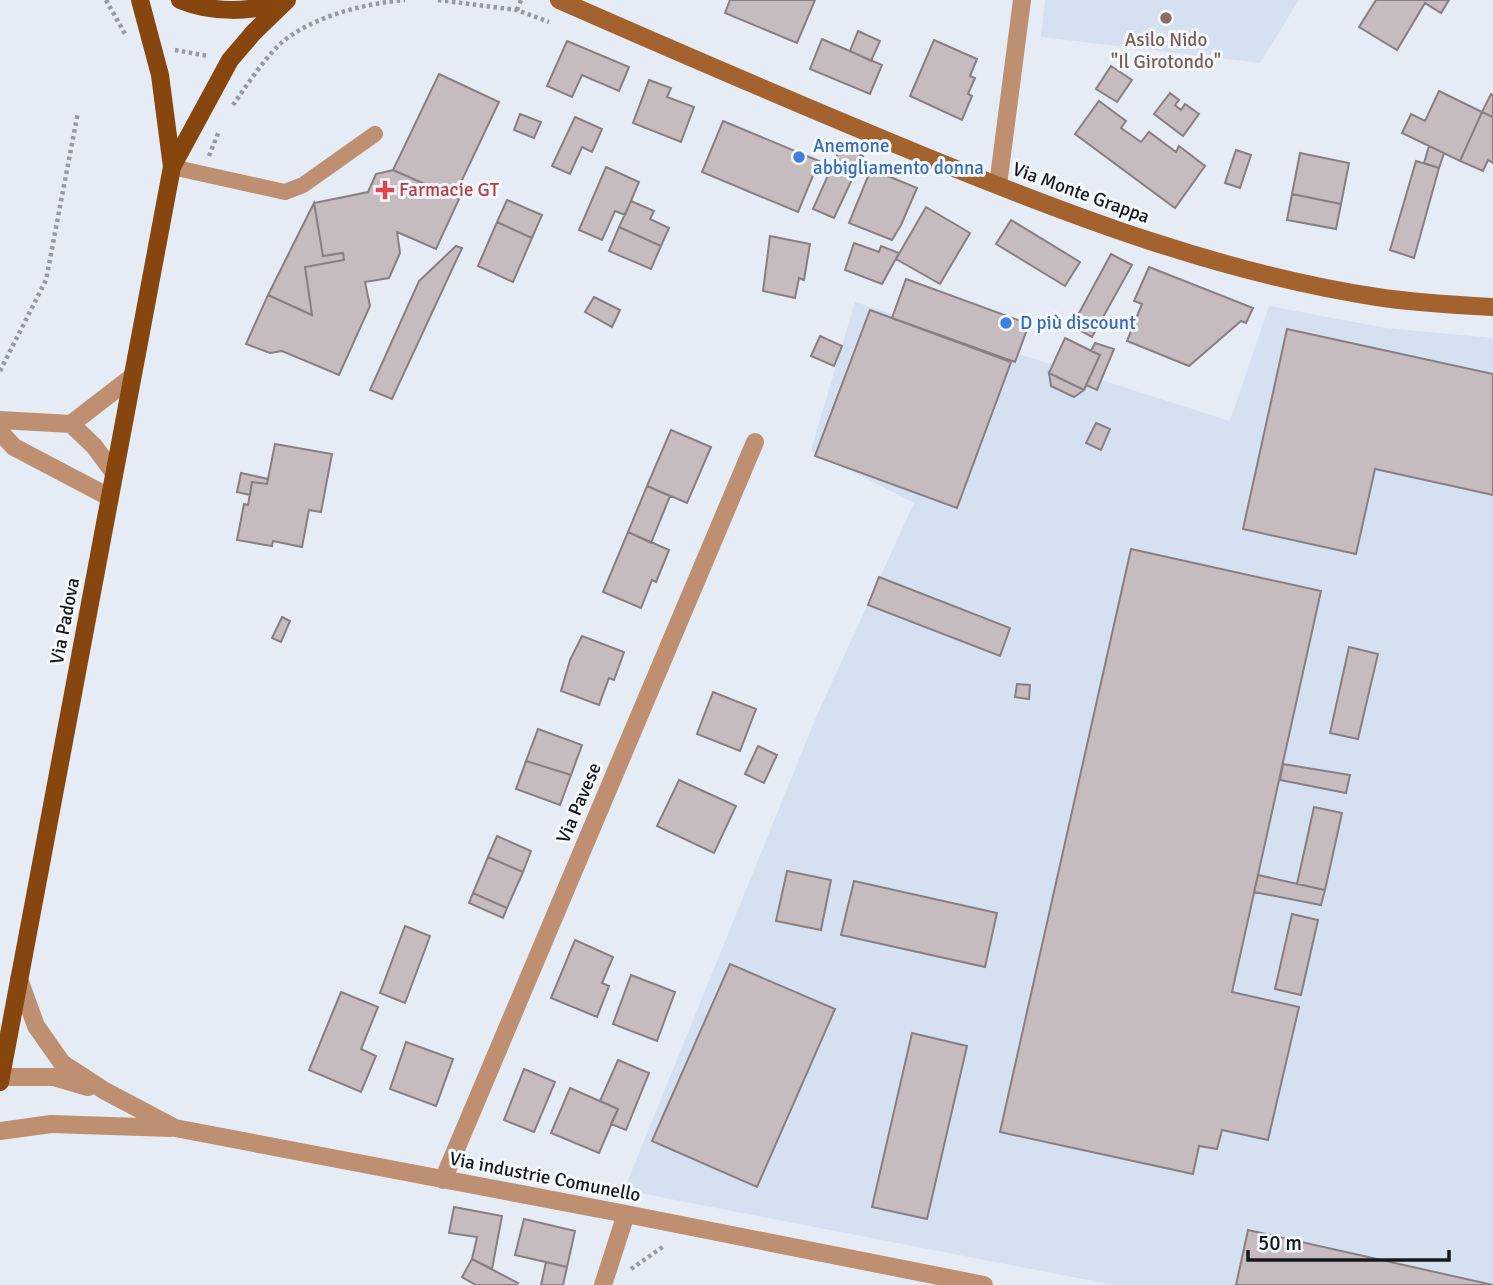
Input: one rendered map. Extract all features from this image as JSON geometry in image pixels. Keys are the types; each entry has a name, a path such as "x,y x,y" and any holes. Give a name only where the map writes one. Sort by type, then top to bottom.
{"main road":[{"name":"Via Padova","path":"140,0 160,75 172,167"},
{"path":"180,0 204,7 238,10 263,7 286,0"},
{"name":"Via Padova","path":"0,1080 172,167 230,60 286,0"},
{"name":"Via Monte Grappa","path":"559,0 785,99 998,186 1209,261 1293,282 1377,298 1493,307"}],"street":[{"path":"998,186 1022,0"},
{"path":"71,424 132,377"},
{"path":"0,420 71,424 94,446 114,473"},
{"path":"0,432 14,447 109,497"},
{"name":"Via Pavese","path":"443,1180 755,442"},
{"path":"19,979 36,1026 62,1063 105,1091"},
{"path":"0,1080 54,1077 105,1091"},
{"name":"Via industrie Comunello","path":"105,1091 175,1128 984,1285"},
{"path":"0,1131 51,1124 175,1128"},
{"path":"603,1285 626,1214"}],"lane":[{"path":"172,167 285,192 303,185 375,134"}],"path":[{"path":"232,107 281,44 303,30 341,13 388,1 405,0"},
{"path":"517,10 521,0"},
{"path":"0,371 46,281 78,112"},
{"path":"203,173 220,128"},
{"path":"628,1272 660,1246 684,1243 688,1226"}],"shaded area":[{"name":"Asilo Nido \"Il Girotondo\"","path":"1045,0 1299,0 1260,63 1041,37"},
{"path":"855,302 1230,421 1269,306 1386,328 1493,338 1493,1285 1114,1285 624,1190 817,715 914,503 811,450"}],"building":[{"path":"730,0 815,0 797,43 725,13"},
{"path":"1376,0 1449,0 1441,13 1425,3 1397,50 1359,27"},
{"path":"858,31 880,41 871,61 850,51"},
{"path":"822,39 882,65 870,94 810,69"},
{"path":"934,40 977,59 970,76 975,78 968,94 972,96 962,120 910,96"},
{"path":"567,41 629,67 619,91 582,75 572,97 547,86"},
{"path":"1111,66 1132,80 1117,102 1096,89"},
{"path":"439,74 499,102 454,197 393,170"},
{"path":"649,80 671,88 667,97 694,107 681,142 633,123"},
{"path":"1439,91 1482,112 1460,161 1402,133 1411,114 1425,121"},
{"path":"1170,93 1179,100 1175,105 1181,110 1185,104 1199,114 1183,136 1154,114"},
{"path":"1491,94 1493,95 1493,117 1482,112"},
{"path":"1099,101 1126,121 1121,128 1141,142 1149,132 1176,152 1179,146 1205,166 1175,208 1075,134"},
{"path":"1482,112 1493,117 1493,163 1488,160 1483,171 1460,161"},
{"path":"520,114 541,122 534,138 514,130"},
{"path":"575,117 602,129 592,152 582,147 570,174 552,166"},
{"path":"723,121 819,161 798,212 702,172"},
{"path":"841,146 863,156 834,218 813,209"},
{"path":"1429,146 1444,153 1439,168 1424,163"},
{"path":"1236,150 1251,155 1240,188 1225,183"},
{"path":"1300,153 1349,163 1341,204 1292,194"},
{"path":"1416,161 1439,168 1414,258 1390,250"},
{"path":"606,167 639,182 625,215 615,211 602,240 579,230"},
{"path":"871,169 917,188 892,240 849,223"},
{"path":"393,170 459,199 436,249 397,232 400,253 389,278 365,282 370,306 339,375 282,351 270,353 246,344 268,295 312,315 305,267 344,260 343,253 323,256 314,203 368,192 376,174"},
{"path":"1292,194 1341,204 1336,229 1287,220"},
{"path":"507,200 542,215 532,238 497,222"},
{"path":"631,201 654,211 650,219 669,228 661,246 619,227"},
{"path":"314,203 323,256 343,253 344,260 305,267 312,315 268,295"},
{"path":"926,207 970,233 940,284 896,259"},
{"path":"1011,220 1080,262 1065,286 996,244"},
{"path":"497,222 532,238 513,282 478,266"},
{"path":"619,227 661,246 651,269 609,251"},
{"path":"770,236 810,244 804,280 799,278 795,298 763,291"},
{"path":"854,243 879,252 881,246 899,253 882,284 845,270"},
{"path":"456,246 462,248 392,399 370,390 419,281"},
{"path":"1111,254 1132,265 1092,337 1072,326"},
{"path":"1149,267 1253,308 1246,323 1241,321 1189,366 1127,341 1142,304 1134,301"},
{"path":"906,279 1029,324 1015,362 892,318"},
{"path":"594,297 620,310 612,327 585,312"},
{"path":"870,310 1011,362 957,508 815,456"},
{"path":"1287,329 1493,374 1493,495 1375,469 1356,554 1243,529"},
{"path":"820,336 842,346 834,366 811,356"},
{"path":"1065,338 1100,355 1084,390 1049,373"},
{"path":"1095,343 1114,349 1097,390 1086,385 1100,355 1091,351"},
{"path":"1049,373 1084,390 1074,397 1051,386"},
{"path":"1096,423 1110,429 1101,450 1086,443"},
{"path":"671,430 711,447 687,503 647,486"},
{"path":"275,444 332,454 321,512 309,510 302,547 273,541 272,546 237,540 244,504 248,505 252,482 267,484"},
{"path":"241,473 268,479 267,484 252,482 250,495 237,492"},
{"path":"647,486 670,496 651,543 628,532"},
{"path":"628,532 669,550 656,582 652,580 641,608 603,592"},
{"path":"1131,549 1321,591 1232,992 1299,1007 1268,1140 1222,1130 1217,1149 1199,1146 1193,1174 1000,1132"},
{"path":"879,577 1010,628 1000,656 868,605"},
{"path":"282,617 290,621 281,642 272,638"},
{"path":"582,636 624,652 614,680 609,678 599,705 561,691 570,660"},
{"path":"1349,647 1378,654 1358,739 1330,733"},
{"path":"1017,684 1030,685 1029,699 1015,697"},
{"path":"713,692 756,709 740,751 697,734"},
{"path":"538,729 582,745 571,775 526,761"},
{"path":"758,746 777,755 764,783 745,774"},
{"path":"526,761 571,775 560,805 516,789"},
{"path":"1283,764 1350,775 1346,793 1280,780"},
{"path":"679,780 736,806 714,853 657,826"},
{"path":"1314,807 1342,813 1325,890 1297,884"},
{"path":"497,836 531,851 523,872 488,857"},
{"path":"488,857 523,872 507,908 473,893"},
{"path":"787,871 831,880 821,930 776,921"},
{"path":"1258,875 1325,890 1321,905 1254,892"},
{"path":"854,881 997,913 985,967 841,935"},
{"path":"473,893 507,908 503,918 469,903"},
{"path":"1292,914 1318,920 1301,995 1275,989"},
{"path":"405,926 430,936 405,1003 380,993"},
{"path":"575,940 613,957 602,983 609,986 597,1017 551,998"},
{"path":"730,964 835,1009 757,1187 652,1141"},
{"path":"631,975 675,992 657,1041 613,1024"},
{"path":"341,992 378,1007 361,1049 376,1056 361,1092 309,1070"},
{"path":"912,1033 967,1046 927,1219 872,1207"},
{"path":"406,1042 453,1059 436,1106 390,1089"},
{"path":"618,1060 649,1073 626,1130 611,1124 618,1109 600,1101"},
{"path":"524,1069 555,1082 534,1132 504,1120"},
{"path":"570,1088 618,1109 599,1153 551,1133"},
{"path":"454,1207 502,1216 492,1269 472,1259 477,1237 449,1233"},
{"path":"524,1219 575,1231 567,1267 515,1255"},
{"path":"1248,1230 1493,1285 1236,1285"},
{"path":"472,1259 518,1283 476,1285 462,1277"},
{"path":"546,1262 567,1267 563,1285 541,1285"}],"place":[{"name":"Asilo Nido \"Il Girotondo\"","path":"1166,18"},
{"name":"Anemone abbigliamento donna","path":"799,157"},
{"name":"Farmacie GT","path":"385,190"},
{"name":"D più discount","path":"1006,323"}]}
